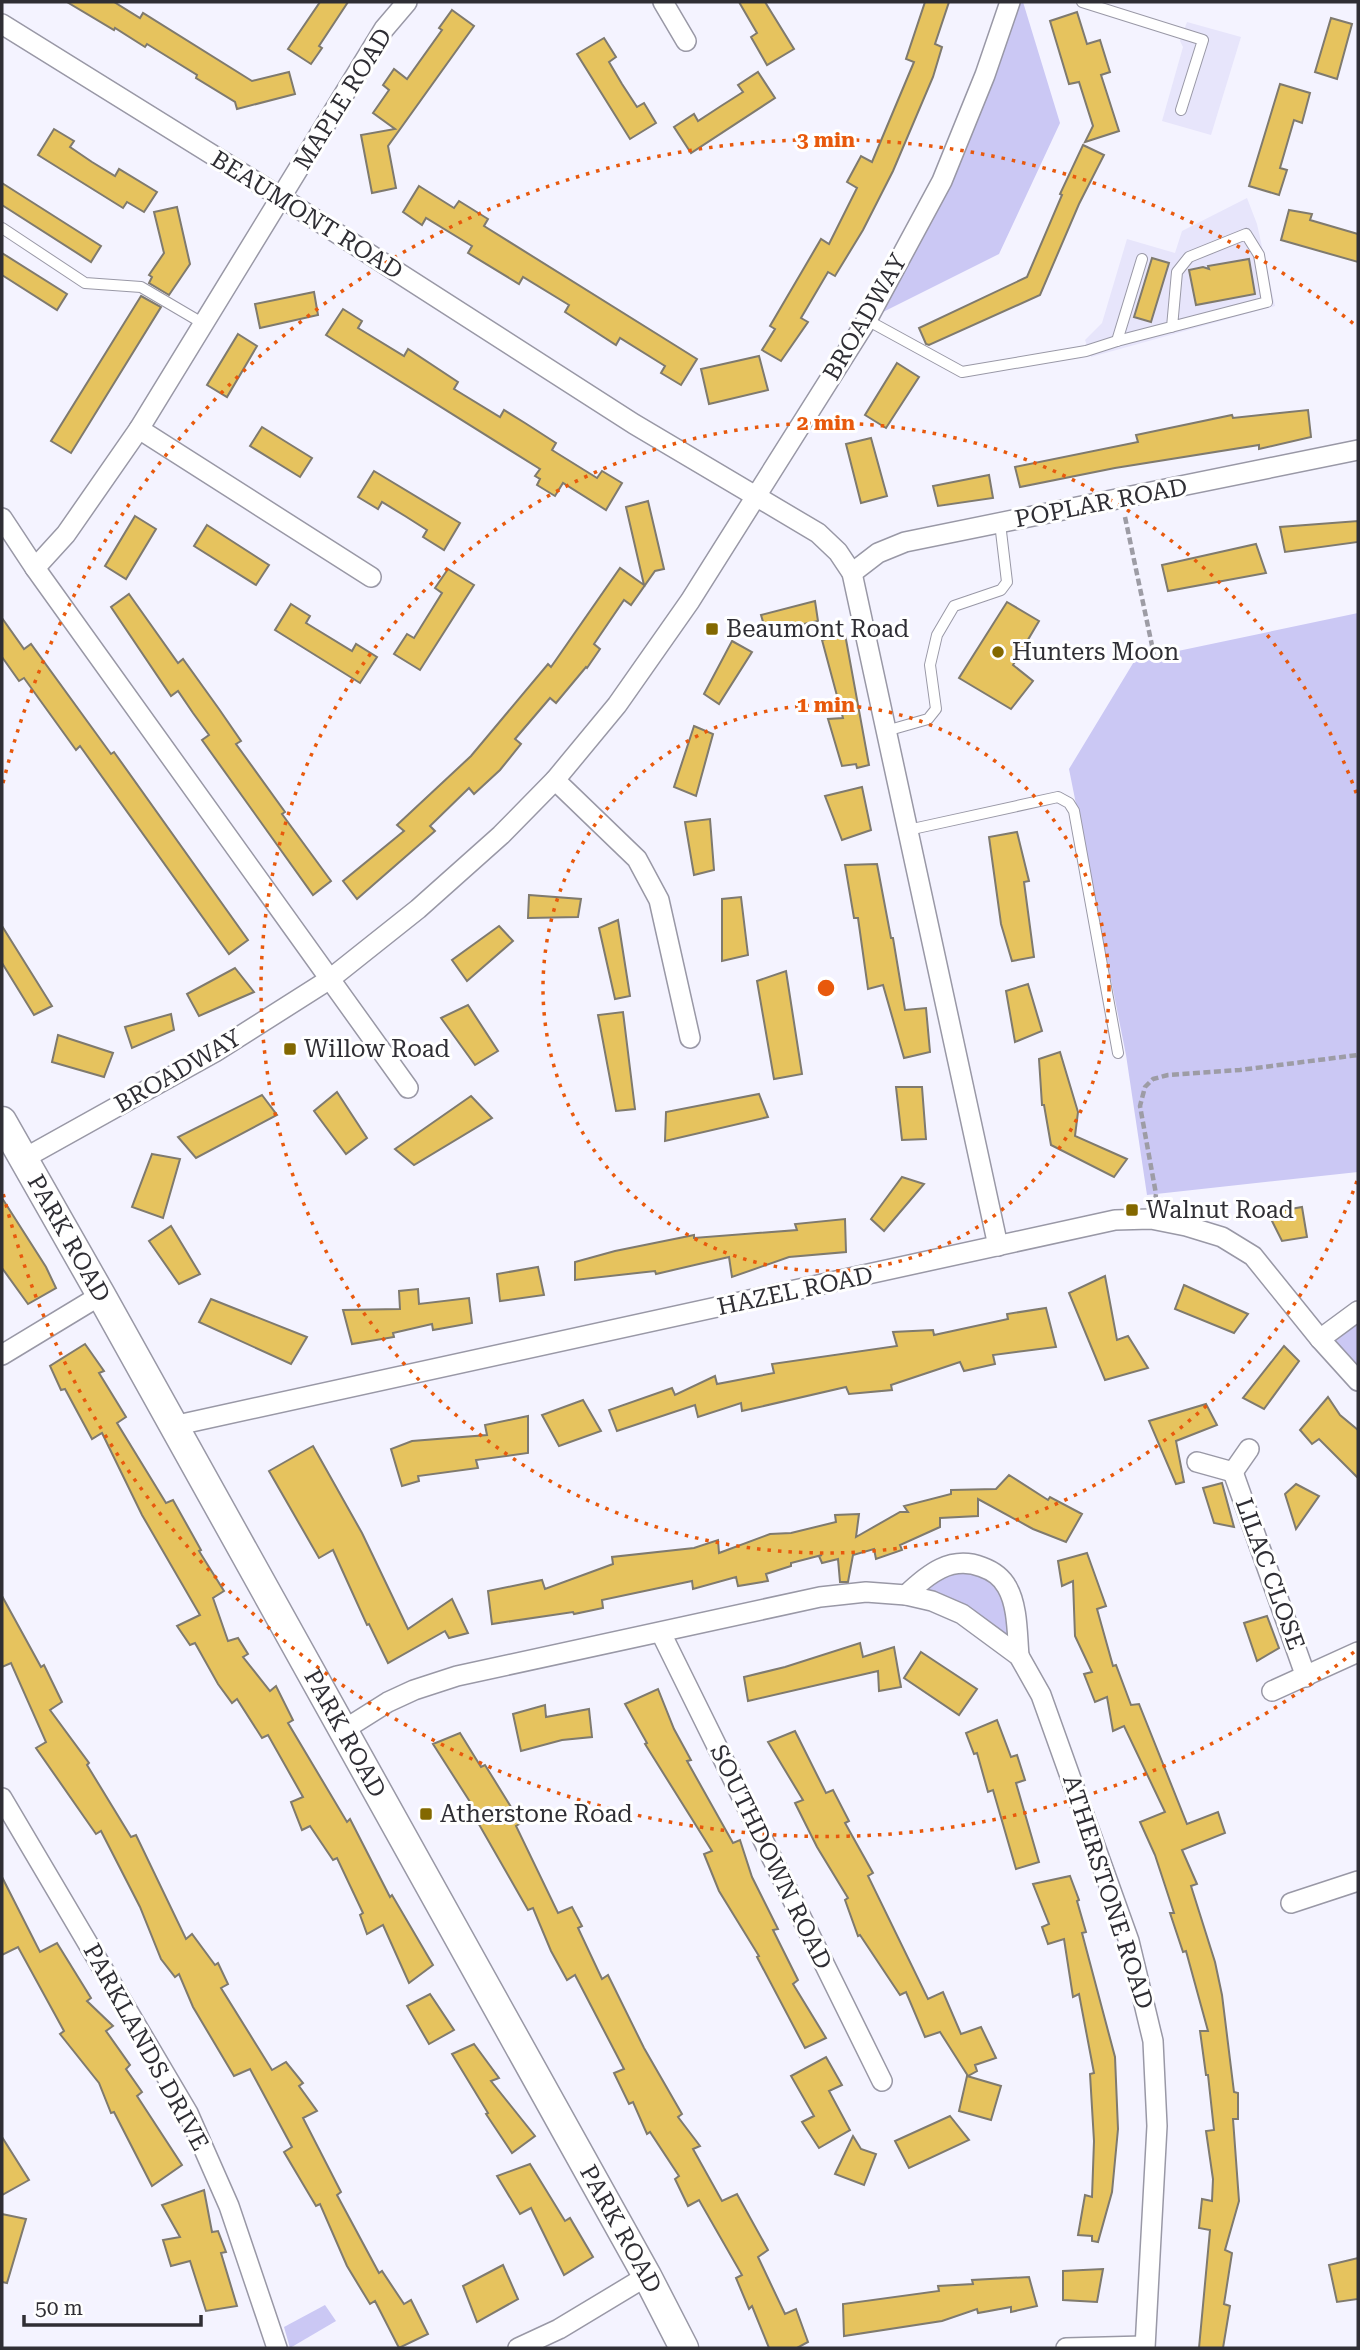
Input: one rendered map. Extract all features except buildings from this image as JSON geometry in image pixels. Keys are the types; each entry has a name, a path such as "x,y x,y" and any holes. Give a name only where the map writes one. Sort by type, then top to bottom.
{"street":[{"name":"MAPLE ROAD","path":"35,568 66,534 139,429 384,29 407,2"},
{"path":"663,2 686,41"},
{"name":"BROADWAY","path":"23,1159 215,1052 330,979 428,900 501,835 555,780 617,705 683,612 867,320 942,181 985,75 1010,2"},
{"name":"BEAUMONT ROAD","path":"2,24 282,198 634,424 755,496"},
{"path":"139,429 371,577"},
{"name":"POPLAR ROAD","path":"852,573 877,553 905,542 1358,450"},
{"path":"755,496 818,533 838,552 852,573 998,1246"},
{"path":"2,518 35,568 408,1088"},
{"path":"555,780 637,859 659,900 690,1038"},
{"name":"PARK ROAD","path":"2,1121 647,2276 684,2348"},
{"name":"HAZEL ROAD","path":"173,1426 1115,1220 1151,1219 1185,1226 1222,1237 1253,1256 1358,1381"},
{"path":"2,1355 101,1295"},
{"path":"1320,1339 1358,1311"},
{"name":"LILAC CLOSE","path":"1233,1472 1249,1449"},
{"name":"LILAC CLOSE","path":"1196,1462 1233,1472"},
{"name":"LILAC CLOSE","path":"1233,1472 1307,1676"},
{"name":"ATHERSTONE ROAD","path":"906,1595 925,1577 943,1567 968,1562 995,1572 1007,1587 1015,1613 1019,1656"},
{"name":"ATHERSTONE ROAD","path":"342,1731 397,1698 457,1676 820,1597 866,1592 906,1595 932,1601 962,1614 991,1633 1019,1656 1041,1695 1061,1745 1129,1941 1153,2040 1157,2126 1144,2347"},
{"name":"SOUTHDOWN ROAD","path":"661,1633 882,2081"},
{"path":"1272,1691 1358,1652"},
{"name":"PARKLANDS DRIVE","path":"2,1798 188,2113 229,2206 276,2348"},
{"path":"1291,1903 1358,1881"},
{"path":"518,2348 559,2329 647,2276"},
{"path":"1066,2348 1144,2347"}],"lane":[{"path":"1082,2 1203,40 1181,110"},
{"path":"2,228 85,283 141,287 204,324"},
{"path":"867,320 962,372 1086,351 1267,302 1259,255 1246,234 1189,257 1177,272 1172,327"},
{"path":"1117,341 1142,259"},
{"path":"886,731 928,719 936,709 930,665 937,635 954,606 1000,590 1007,582 1000,523"},
{"path":"908,830 1058,797 1069,803 1074,811 1118,1054"}],"path":[{"path":"1121,499 1154,655"},
{"path":"1151,1219 1156,1194 1140,1106 1145,1087 1153,1079 1168,1075 1240,1070 1358,1055"}],"shaded area":[{"path":"1010,2 1023,2 1060,123 999,254 867,320 942,181"},
{"path":"1187,22 1241,37 1211,135 1162,121 1183,47 1180,41"},
{"path":"1247,198 1257,224 1275,306 1091,357 1085,340 1102,323 1127,239 1175,253 1182,231"},
{"path":"1358,613 1358,1172 1147,1195 1126,1055 1069,769 1135,660"},
{"path":"1358,1311 1358,1381 1320,1339"},
{"path":"943,1567 995,1572 1019,1656 906,1595"},
{"path":"325,2305 336,2321 290,2348 284,2327"}],"place":[{"name":"Beaumont Road","path":"712,629"},
{"name":"Hunters Moon","path":"998,652"},
{"name":"Willow Road","path":"290,1049"},
{"name":"Walnut Road","path":"1132,1210"},
{"name":"Atherstone Road","path":"426,1814"}]}
